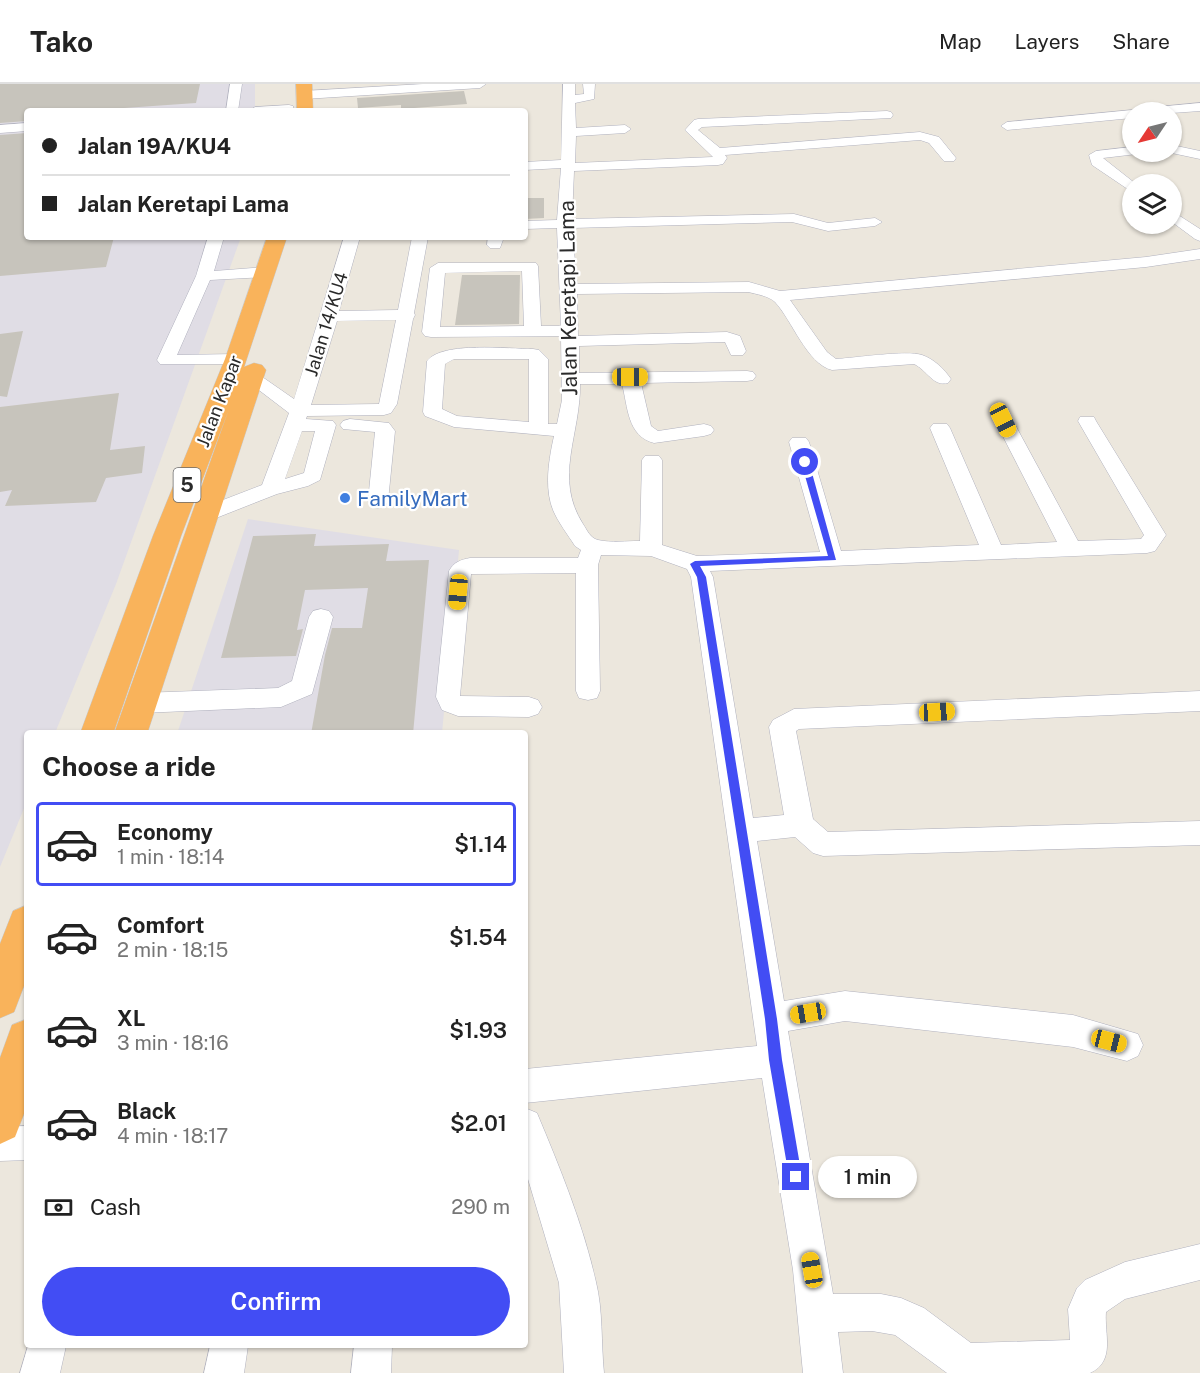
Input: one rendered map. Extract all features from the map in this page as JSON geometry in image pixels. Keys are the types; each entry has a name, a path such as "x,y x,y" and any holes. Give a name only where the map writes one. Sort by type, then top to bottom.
{"highway":[{"path":"289,84 298,102"},
{"name":"Jalan Kapar","path":"131,730 204,515 276,240"},
{"name":"Jalan Kapar","path":"97,730 167,536 244,368 296,240"},
{"path":"0,998 24,931"},
{"path":"0,1122 24,1057"}],"street":[{"path":"232,108 236,84"},
{"path":"269,108 298,102 480,84"},
{"path":"570,92 590,96 589,84"},
{"name":"Jalan Keretapi Lama","path":"570,92 570,132 564,225 569,289 571,400 551,430 559,459 559,494 564,511 584,541 590,556"},
{"path":"1182,109 1200,107"},
{"path":"528,162 568,165 708,163 718,161 720,158 717,152 691,130 698,123 740,119 887,115"},
{"path":"1007,126 1122,115"},
{"path":"0,129 24,127"},
{"path":"570,132 625,129"},
{"path":"717,152 920,136 934,140 949,158"},
{"path":"1182,151 1200,155"},
{"path":"1122,152 1096,155 1097,162 1122,181"},
{"path":"528,225 774,218 794,218 828,227 875,222"},
{"path":"1182,222 1200,236"},
{"path":"215,240 204,276 166,360 244,368 298,418 326,425 376,424 382,427 385,431 378,501"},
{"name":"Jalan 14/KU4","path":"272,489 331,316 351,240"},
{"path":"298,418 384,409 388,404 407,315 420,240"},
{"path":"569,289 749,287 779,296 1135,263 1200,254"},
{"path":"533,332 530,266 438,268 431,332 727,337 734,340 737,351"},
{"path":"204,276 266,272"},
{"path":"779,296 821,356 832,364 916,359 927,364 942,379"},
{"path":"331,316 407,315"},
{"path":"451,354 533,354 539,359 551,430 454,421 432,412 436,361 451,354"},
{"path":"570,378 747,376"},
{"path":"630,377 642,429 647,434 654,437 704,430"},
{"path":"1003,420 1071,549"},
{"path":"529,707 458,706 451,703 448,697 460,571 464,567 651,549 695,564 1148,546 1155,535 1087,421"},
{"path":"204,515 313,476 326,425"},
{"path":"940,428 993,552"},
{"path":"799,442 833,558"},
{"path":"651,549 652,460"},
{"path":"588,691 590,556"},
{"path":"695,564 702,577 776,1060 812,1270 823,1373"},
{"path":"141,703 280,697 303,687 321,617"},
{"path":"1200,701 794,719 782,727 800,825 823,844 1200,833"},
{"path":"742,831 800,825"},
{"path":"771,1019 845,1006 1073,1031 1127,1045"},
{"path":"528,1086 776,1060"},
{"path":"528,1133 551,1191 578,1283 584,1373"},
{"path":"0,1144 24,1143"},
{"path":"817,1313 890,1314 915,1323 963,1361 981,1363 1043,1359 1070,1360 1080,1358 1089,1349 1090,1341 1085,1310 1100,1292 1121,1282 1200,1262"},
{"path":"40,1373 46,1348"},
{"path":"224,1373 229,1348"},
{"path":"371,1373 373,1348"}],"shaded area":[{"path":"0,84 255,84 255,108 24,108 24,240 240,240 116,584 56,730 24,730 24,808 0,867"},
{"path":"248,519 459,550 442,730 178,730"}],"building":[{"path":"0,84 200,84 196,103 124,108 24,108 24,121 0,123"},
{"path":"464,91 467,104 414,108 401,108 401,105 358,108 357,98"},
{"path":"24,133 24,240 113,240 106,267 0,276 0,135"},
{"path":"528,198 544,198 544,218 528,219"},
{"path":"462,275 520,275 519,324 455,325"},
{"path":"23,331 7,397 0,396 0,334"},
{"path":"119,393 110,450 145,446 142,473 106,478 96,502 5,506 12,490 0,492 0,407"},
{"path":"316,534 314,546 389,544 386,561 429,560 413,730 312,730 332,628 362,628 368,588 305,590 297,630 303,629 296,656 221,658 253,536"}],"place":[{"name":"FamilyMart","path":"345,498"}],"route":[{"path":"796,1177 702,577 695,564 833,558 805,462"}]}
